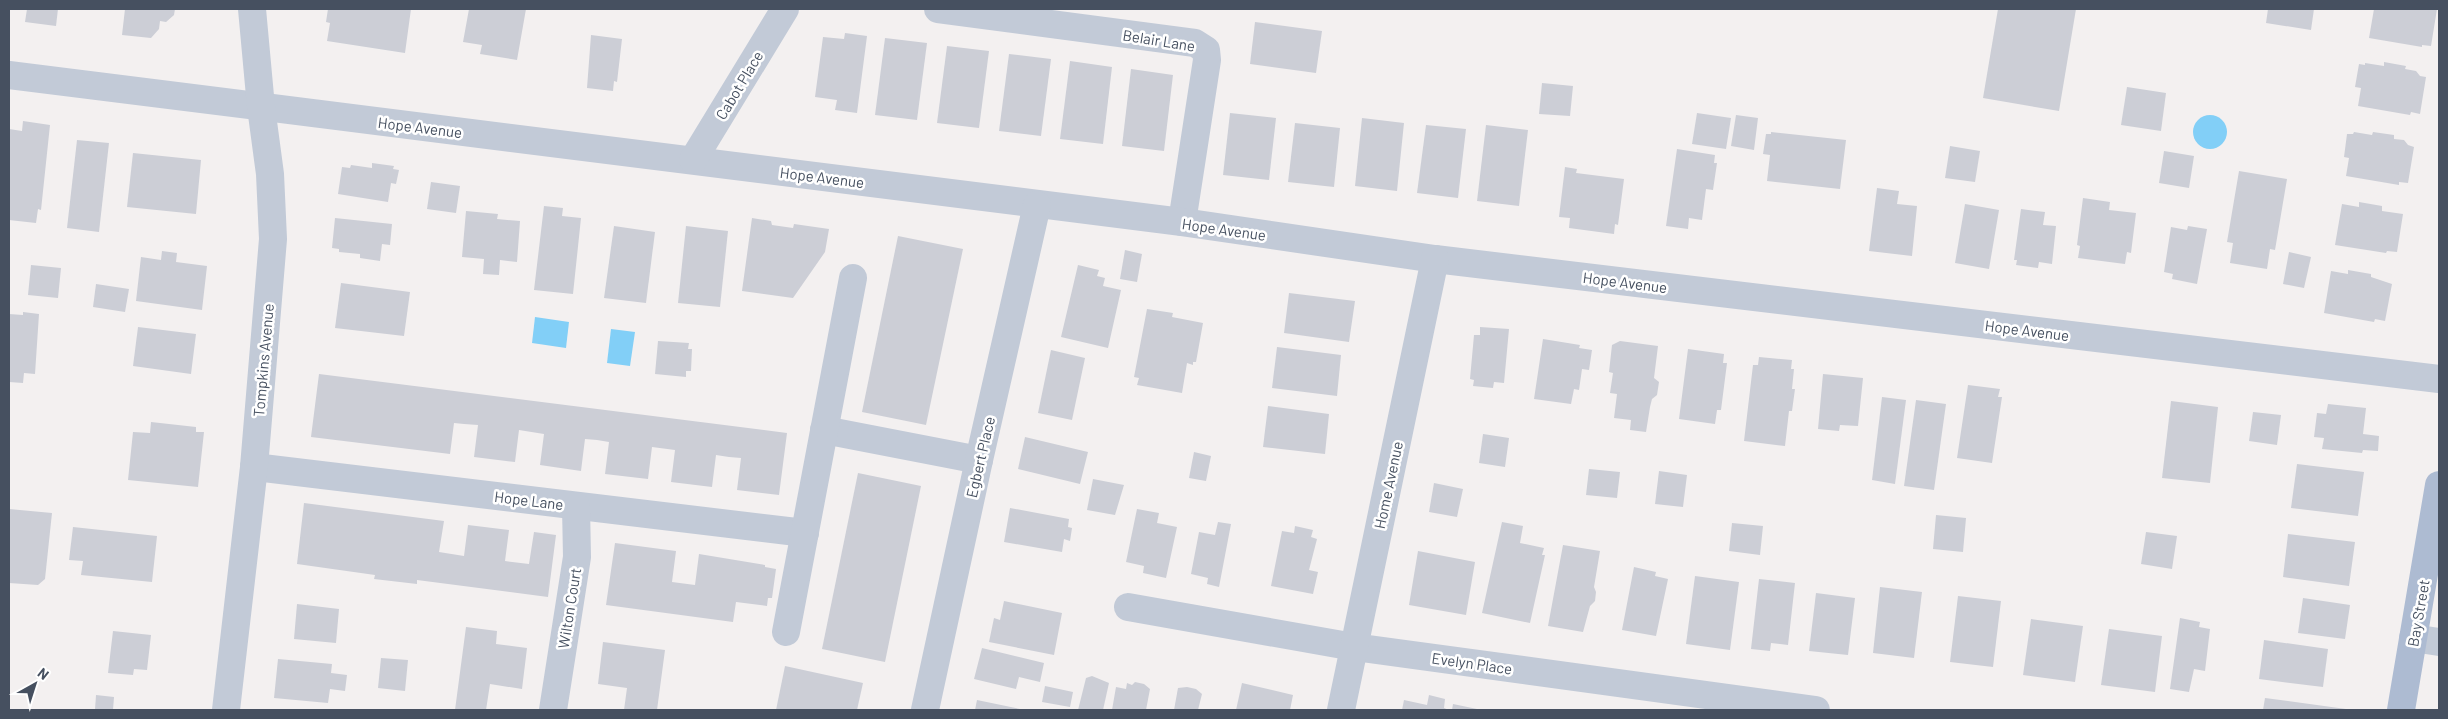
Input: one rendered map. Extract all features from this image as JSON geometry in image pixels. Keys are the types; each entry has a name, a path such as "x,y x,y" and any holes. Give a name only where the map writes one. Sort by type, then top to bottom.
{"main road":[{"name":"Bay Street","path":"2401,710 2426,640 2439,485"}],"street":[{"name":"Tompkins Avenue","path":"226,710 254,467 273,239 270,174 261,107 252,9"},
{"name":"Cabot Place","path":"693,160 785,9"},
{"name":"Belair Lane","path":"938,9 1195,43 1206,50 1207,60 1182,222"},
{"name":"Hope Avenue","path":"9,75 1182,222 1435,259 2439,379"},
{"name":"Egbert Place","path":"925,710 1037,205"},
{"name":"Home Avenue","path":"1341,710 1435,259"},
{"path":"786,632 854,278"},
{"path":"824,430 979,460"},
{"name":"Hope Lane","path":"254,467 804,533"},
{"name":"Wilton Court","path":"552,710 577,557 576,506"},
{"name":"Evelyn Place","path":"1128,607 1354,647 1816,710"}],"water":[{"path":"2210,115 2217,116 2222,120 2226,125 2226,139 2222,144 2217,148 2210,149 2203,148 2198,144 2194,139 2193,132 2194,125 2198,120 2203,116"},
{"path":"535,317 569,322 566,348 532,343"},
{"path":"611,329 635,332 630,366 607,363"}],"building":[{"path":"27,9 58,9 56,26 25,22"},
{"path":"125,9 175,9 174,15 166,22 160,21 159,29 151,38 122,35"},
{"path":"328,9 411,9 405,53 327,41 330,23 326,22"},
{"path":"469,9 526,9 517,60 480,54 482,45 463,42"},
{"path":"1998,9 2076,9 2059,111 1983,98"},
{"path":"2268,9 2314,9 2311,30 2266,23"},
{"path":"2374,9 2437,9 2431,46 2422,45 2422,47 2369,38"},
{"path":"1255,22 1322,31 1316,73 1250,64"},
{"path":"845,33 867,36 857,113 835,110 837,100 815,97 823,37 844,39"},
{"path":"591,35 622,39 617,82 614,81 613,91 587,88"},
{"path":"885,38 927,43 917,120 875,115"},
{"path":"947,46 989,51 979,128 937,123"},
{"path":"1009,54 1051,59 1041,136 999,131"},
{"path":"1070,61 1112,67 1103,144 1060,139"},
{"path":"2384,62 2406,66 2405,69 2416,71 2420,76 2426,77 2420,114 2411,112 2410,115 2358,106 2361,88 2355,87 2359,64 2384,66"},
{"path":"1131,69 1173,75 1164,151 1122,146"},
{"path":"1542,83 1573,86 1570,116 1539,114"},
{"path":"2127,87 2166,93 2161,131 2121,125"},
{"path":"1230,113 1276,118 1269,180 1223,175"},
{"path":"1697,113 1731,118 1726,149 1692,144"},
{"path":"1736,115 1758,118 1754,150 1731,146"},
{"path":"1362,118 1404,123 1397,191 1355,186"},
{"path":"23,121 50,125 41,210 38,209 36,223 9,220 9,129 22,131"},
{"path":"1295,123 1340,128 1334,187 1288,182"},
{"path":"1426,125 1466,129 1458,198 1417,193"},
{"path":"1486,125 1528,130 1519,206 1477,201"},
{"path":"1771,132 1846,140 1840,189 1767,181 1770,155 1763,154 1766,134 1771,134"},
{"path":"2354,132 2372,135 2373,132 2394,135 2394,139 2404,140 2408,145 2414,147 2408,183 2399,182 2399,185 2346,176 2349,158 2344,157 2347,134 2353,134"},
{"path":"77,140 109,143 99,232 67,228"},
{"path":"1950,146 1980,151 1975,182 1945,178"},
{"path":"1677,149 1715,155 1714,163 1717,163 1713,190 1706,189 1702,220 1689,218 1688,229 1666,226"},
{"path":"2164,151 2194,156 2189,188 2159,183"},
{"path":"133,153 201,160 196,214 127,207"},
{"path":"372,163 394,166 393,169 399,170 396,184 391,183 388,202 338,194 342,167 350,168 351,165 372,168"},
{"path":"1565,167 1577,169 1576,173 1624,179 1618,225 1615,224 1614,234 1569,228 1570,218 1559,217"},
{"path":"2239,171 2287,179 2275,250 2270,249 2267,269 2230,263 2233,243 2227,242"},
{"path":"431,182 460,186 456,213 427,209"},
{"path":"1877,188 1899,191 1897,204 1917,206 1912,256 1869,251"},
{"path":"2083,198 2110,202 2109,210 2136,213 2131,253 2127,252 2125,264 2078,258 2080,246 2077,245"},
{"path":"2359,202 2382,206 2382,211 2403,214 2397,252 2387,251 2386,253 2335,245 2342,204 2359,207"},
{"path":"1965,204 1999,210 1989,269 1955,263"},
{"path":"544,206 563,208 562,216 581,218 573,294 534,290"},
{"path":"2021,209 2045,212 2043,225 2056,226 2052,264 2039,262 2038,268 2016,265 2017,260 2014,260"},
{"path":"466,211 498,214 497,219 520,221 517,262 500,260 499,275 483,274 484,259 462,257"},
{"path":"335,218 392,224 390,245 382,244 380,261 360,258 360,254 339,252 339,249 332,248"},
{"path":"752,218 771,221 772,225 793,228 794,224 829,229 825,252 793,298 742,291"},
{"path":"614,226 655,232 646,303 604,298"},
{"path":"686,226 728,231 720,307 678,303"},
{"path":"2188,226 2207,229 2197,284 2172,279 2173,274 2164,272 2171,227 2187,230"},
{"path":"898,236 963,249 926,425 862,412"},
{"path":"1125,250 1142,254 1137,282 1120,279"},
{"path":"162,251 177,253 176,262 207,266 202,310 136,301 141,257 161,260"},
{"path":"2289,252 2311,257 2304,288 2283,284"},
{"path":"31,265 61,268 58,298 28,295"},
{"path":"1078,265 1099,270 1097,276 1105,278 1103,286 1121,290 1108,348 1061,337"},
{"path":"2348,270 2371,274 2371,277 2392,284 2385,321 2375,319 2374,322 2324,313 2331,271 2348,274"},
{"path":"341,283 410,292 404,336 335,328"},
{"path":"96,284 129,289 125,312 93,307"},
{"path":"1289,293 1355,301 1349,342 1284,333"},
{"path":"1147,309 1173,313 1172,317 1203,323 1196,362 1193,362 1193,365 1187,363 1182,393 1137,385 1139,378 1134,377"},
{"path":"23,312 39,314 35,374 24,373 23,383 9,382 9,314 23,315"},
{"path":"138,327 196,334 191,374 133,366"},
{"path":"1480,327 1509,329 1504,383 1494,382 1493,388 1473,386 1474,380 1470,379 1474,335 1480,335"},
{"path":"1543,339 1580,345 1579,348 1592,350 1589,370 1582,369 1579,390 1574,389 1571,404 1534,399"},
{"path":"658,341 689,343 688,349 692,349 691,371 686,371 686,377 655,374"},
{"path":"1620,341 1658,346 1654,378 1659,382 1657,395 1652,399 1646,432 1630,430 1631,420 1614,418 1617,394 1610,393 1613,373 1609,372 1612,345"},
{"path":"1277,347 1341,355 1337,396 1272,388"},
{"path":"1688,349 1724,354 1723,363 1727,363 1721,410 1717,410 1715,424 1679,419"},
{"path":"1051,350 1085,358 1072,420 1038,413"},
{"path":"1759,357 1792,360 1791,369 1794,369 1792,389 1795,389 1792,411 1789,411 1785,446 1744,441 1753,365 1758,365"},
{"path":"319,374 787,433 779,495 737,490 741,458 716,455 712,487 671,482 675,450 652,447 648,479 605,474 609,442 597,440 585,439 581,471 540,465 544,434 519,430 515,462 474,457 478,425 454,423 450,454 311,437"},
{"path":"1823,374 1863,378 1858,426 1840,425 1839,431 1818,429"},
{"path":"1968,385 2000,389 1998,397 2002,397 1992,463 1957,458"},
{"path":"1882,397 1906,400 1895,484 1872,480"},
{"path":"1916,400 1946,404 1934,490 1904,486"},
{"path":"2171,401 2218,407 2210,483 2162,478"},
{"path":"2328,404 2366,408 2363,434 2379,436 2378,451 2363,450 2362,453 2322,449 2324,438 2314,437 2317,413 2326,414"},
{"path":"1268,406 1329,414 1325,454 1263,447"},
{"path":"2253,412 2281,415 2277,445 2249,441"},
{"path":"151,422 196,427 196,432 204,432 198,487 128,480 133,432 150,433"},
{"path":"1483,434 1509,438 1505,467 1479,463"},
{"path":"1025,437 1088,452 1080,484 1018,469"},
{"path":"1194,452 1211,456 1206,481 1189,478"},
{"path":"2297,464 2364,472 2358,516 2291,508"},
{"path":"1589,469 1620,472 1617,498 1586,495"},
{"path":"1659,471 1687,475 1683,507 1655,504"},
{"path":"858,473 921,486 885,662 822,649"},
{"path":"1093,479 1124,485 1115,515 1087,510"},
{"path":"1434,483 1463,489 1457,517 1429,512"},
{"path":"304,503 444,521 439,552 464,556 468,525 509,530 505,561 529,564 534,532 556,535 548,597 417,580 417,584 374,579 375,575 297,564"},
{"path":"1010,508 1069,519 1068,527 1072,528 1070,541 1064,539 1062,552 1004,542"},
{"path":"9,509 52,513 45,579 38,585 9,583"},
{"path":"1137,509 1159,513 1157,523 1177,527 1166,578 1143,573 1144,566 1126,562"},
{"path":"1936,515 1966,518 1963,552 1933,549"},
{"path":"1218,522 1231,524 1219,587 1207,584 1208,578 1191,574 1199,532 1215,535"},
{"path":"1502,522 1523,526 1520,543 1544,548 1542,555 1545,555 1530,623 1482,613"},
{"path":"1732,523 1763,526 1760,555 1729,551"},
{"path":"1295,526 1313,530 1311,537 1317,539 1309,570 1318,572 1313,594 1271,586 1282,531 1294,533"},
{"path":"73,527 157,536 152,582 81,575 83,561 69,560"},
{"path":"2146,532 2177,536 2172,569 2141,564"},
{"path":"2288,534 2355,542 2349,586 2283,577"},
{"path":"615,543 676,551 672,582 695,585 699,554 765,565 765,567 776,569 772,598 768,598 767,606 736,602 733,622 606,605"},
{"path":"1563,545 1600,551 1594,587 1596,592 1595,601 1590,606 1583,632 1548,626"},
{"path":"1418,551 1475,562 1466,615 1409,605"},
{"path":"1634,567 1656,572 1655,576 1668,579 1656,636 1622,630"},
{"path":"1695,576 1739,582 1730,650 1686,644"},
{"path":"1759,579 1795,583 1788,645 1771,643 1770,651 1751,649"},
{"path":"1880,587 1922,592 1914,658 1873,653"},
{"path":"1816,593 1855,598 1848,655 1809,651"},
{"path":"1958,596 2001,601 1993,667 1950,662"},
{"path":"2303,598 2350,605 2345,639 2298,633"},
{"path":"1004,601 1062,613 1054,655 989,642 994,618 1000,620"},
{"path":"297,604 339,609 336,643 294,639"},
{"path":"2180,618 2200,622 2199,627 2210,629 2205,671 2194,669 2189,692 2170,689"},
{"path":"2031,619 2083,626 2075,682 2023,675"},
{"path":"466,627 497,631 496,644 527,648 522,689 490,684 486,710 455,710"},
{"path":"2109,629 2162,636 2155,692 2101,685"},
{"path":"113,631 151,635 147,670 134,669 133,675 108,673"},
{"path":"2264,640 2328,649 2323,687 2259,679"},
{"path":"603,642 665,650 657,710 624,710 627,688 598,684"},
{"path":"982,648 1044,663 1040,682 1019,677 1016,689 974,679"},
{"path":"381,658 408,660 405,691 378,688"},
{"path":"278,659 332,664 331,673 347,675 345,691 330,689 328,703 274,698"},
{"path":"785,666 863,683 857,710 776,710"},
{"path":"1092,676 1109,683 1103,710 1078,710 1086,678"},
{"path":"1135,682 1144,684 1150,689 1146,710 1112,710 1116,687 1126,689 1127,683 1132,685"},
{"path":"1242,683 1293,695 1290,710 1236,710"},
{"path":"1045,686 1073,692 1070,707 1042,702"},
{"path":"1178,688 1196,689 1202,694 1198,710 1174,710"},
{"path":"96,695 114,697 113,710 95,710"},
{"path":"1429,695 1445,699 1444,708 1449,710 1402,710 1404,700 1427,705"},
{"path":"2265,698 2346,709 2346,710 2263,710"},
{"path":"977,700 1020,709 1020,710 975,710"},
{"path":"1453,704 1477,709 1477,710 1452,710"}]}
